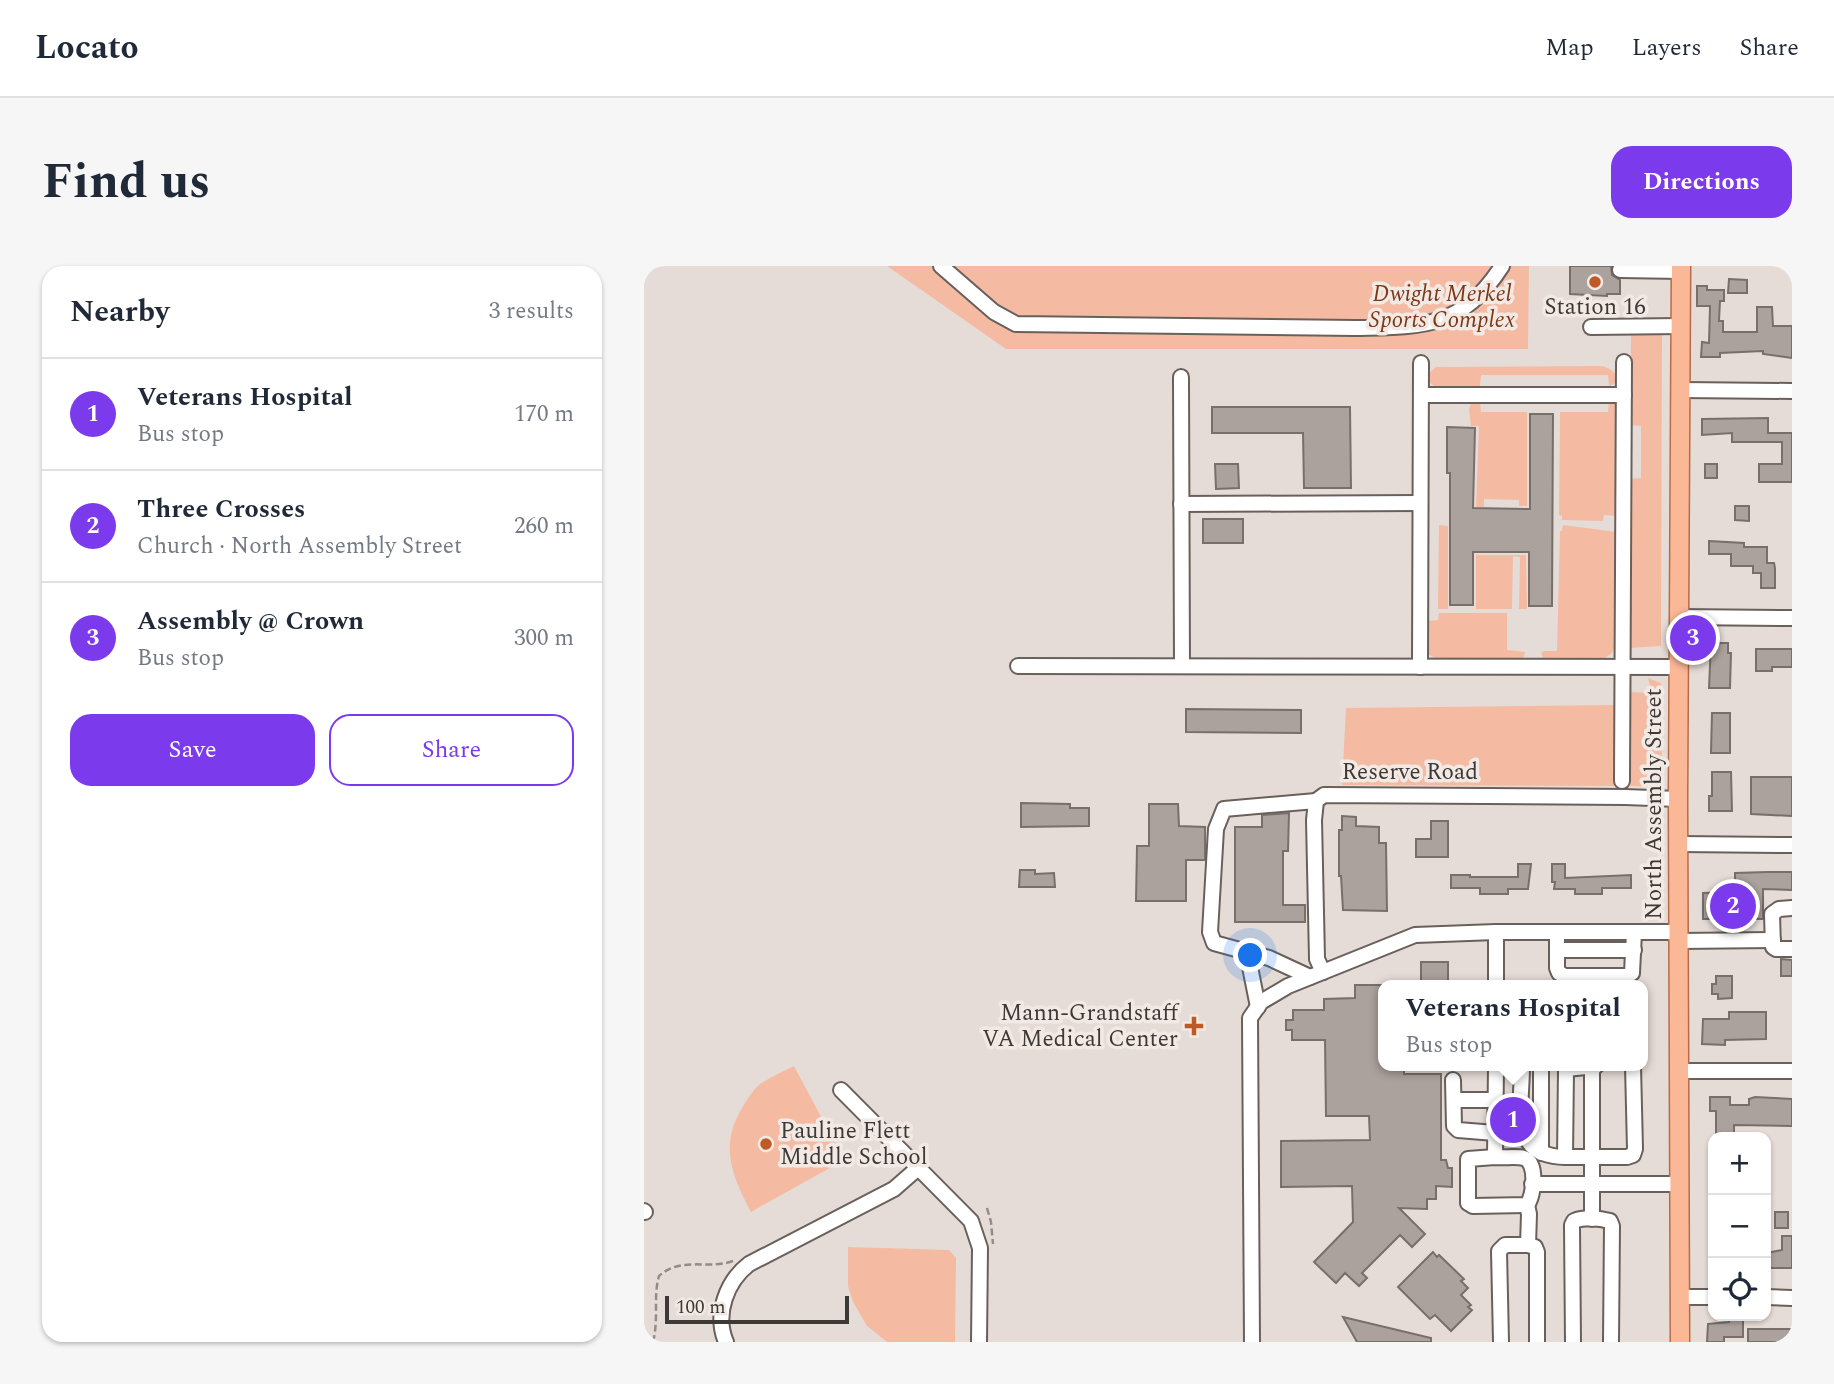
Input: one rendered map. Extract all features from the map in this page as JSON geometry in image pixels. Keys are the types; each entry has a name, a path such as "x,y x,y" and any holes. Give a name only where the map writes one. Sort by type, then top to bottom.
{"main road":[{"name":"North Assembly Street","path":"1680,1342 1678,799 1681,268"}],"street":[{"path":"941,266 994,312 1016,324 1356,328 1411,327 1443,320 1476,298 1502,266"},
{"path":"1620,270 1681,268"},
{"path":"1591,327 1681,327"},
{"path":"1622,781 1624,362"},
{"path":"1420,363 1420,667"},
{"path":"1181,377 1182,666"},
{"path":"1681,390 1792,391"},
{"path":"1420,395 1624,395"},
{"path":"1181,504 1420,503"},
{"path":"1679,617 1792,618"},
{"path":"1018,666 1679,667"},
{"name":"Reserve Road","path":"1316,975 1314,820 1316,801 1324,795 1678,799"},
{"path":"1316,801 1224,808 1216,829 1210,932 1214,943 1269,958 1316,975"},
{"path":"1679,844 1792,845"},
{"path":"1792,908 1775,910 1772,915 1773,947 1792,949"},
{"path":"1496,932 1496,980"},
{"path":"1557,932 1557,968 1559,974 1565,976 1627,975 1633,970 1634,932"},
{"path":"1252,1342 1250,1018 1258,1007 1279,991 1415,935 1634,932 1773,940"},
{"path":"1557,950 1634,950"},
{"path":"1247,952 1258,1007"},
{"path":"1495,1157 1496,1071"},
{"path":"1522,1071 1522,1132 1528,1143 1541,1153 1566,1157 1627,1157 1633,1154 1633,1071"},
{"path":"1541,1071 1541,1153"},
{"path":"1560,1071 1566,1157"},
{"path":"1592,1219 1594,1071"},
{"path":"1678,1071 1792,1071"},
{"path":"1455,1073 1454,1126 1458,1130 1495,1133"},
{"path":"841,1090 971,1221 979,1248 979,1342"},
{"path":"1454,1100 1495,1100"},
{"path":"1525,1158 1532,1169 1532,1184 1532,1199 1527,1205 1473,1206 1468,1203 1468,1159 1525,1158"},
{"path":"726,1342 722,1321 724,1301 738,1273 749,1264 894,1189 918,1168"},
{"path":"1532,1184 1678,1184"},
{"path":"1527,1205 1528,1245"},
{"path":"1573,1342 1572,1225 1578,1219 1610,1222 1612,1226 1611,1342"},
{"path":"1501,1342 1499,1251 1505,1245 1528,1245 1535,1247 1537,1252 1537,1342"},
{"path":"1679,1297 1708,1297"},
{"path":"1771,1297 1792,1298"}],"path":[{"path":"653,1342 657,1322 656,1292 659,1276 671,1267 681,1264 720,1264 740,1258"}],"green space":[{"name":"Dwight Merkel Sports Complex","path":"887,266 1529,266 1528,349 1006,349"},
{"path":"1631,333 1662,334 1661,646 1629,648 1630,479 1641,478 1641,426 1630,425"},
{"path":"1436,367 1608,368 1618,378 1614,384 1609,386 1608,375 1481,375 1480,386 1434,386 1429,382 1428,374"},
{"path":"1480,401 1481,412 1527,412 1527,506 1519,506 1519,500 1484,499 1484,507 1476,507 1479,426 1471,426 1469,410 1471,403"},
{"path":"1609,401 1615,402 1618,409 1617,516 1604,515 1603,521 1562,520 1559,515 1560,412 1608,412"},
{"path":"1439,525 1448,526 1448,609 1438,609"},
{"path":"1563,525 1617,532 1617,641 1612,653 1602,660 1543,658 1541,653 1557,651 1560,531"},
{"path":"1476,555 1526,555 1527,609 1519,609 1520,557 1513,556 1512,609 1476,609"},
{"path":"1439,613 1507,613 1507,650 1525,652 1523,658 1437,659 1428,654 1427,621 1438,620"},
{"path":"1648,678 1661,683 1662,783 1659,787 1630,786 1628,692 1652,693"},
{"path":"1617,705 1617,786 1342,785 1346,708"},
{"path":"794,1066 841,1154 837,1164 751,1212 731,1162 734,1124 745,1103 760,1084"},
{"path":"848,1247 949,1250 956,1258 955,1342 887,1342 867,1326 853,1302 848,1286"}],"building":[{"name":"Station 16","path":"1570,266 1611,266 1612,275 1620,280 1620,294 1570,294"},
{"path":"1729,279 1747,280 1747,293 1728,293"},
{"path":"1697,286 1707,286 1707,290 1724,290 1724,301 1720,301 1719,321 1723,321 1723,332 1757,332 1757,307 1772,307 1773,326 1792,326 1792,358 1763,354 1763,351 1720,353 1720,357 1701,357 1702,342 1709,343 1710,306 1697,306"},
{"path":"1212,407 1350,407 1351,488 1304,488 1303,433 1212,433"},
{"path":"1530,414 1553,414 1552,606 1529,606 1529,552 1473,552 1473,605 1450,605 1450,473 1447,473 1447,427 1475,428 1473,508 1530,509"},
{"path":"1768,418 1768,433 1792,433 1792,482 1759,482 1759,464 1782,464 1782,442 1732,442 1732,433 1702,435 1702,419"},
{"path":"1215,464 1238,464 1239,488 1216,489"},
{"path":"1705,464 1717,464 1717,478 1705,478"},
{"path":"1735,506 1749,506 1749,521 1735,520"},
{"path":"1203,519 1243,519 1243,543 1203,543"},
{"path":"1709,541 1744,543 1744,547 1767,547 1767,563 1774,563 1775,568 1775,588 1761,588 1761,573 1753,573 1753,566 1731,566 1731,554 1709,554"},
{"path":"1711,643 1728,643 1728,653 1731,653 1730,688 1709,688"},
{"path":"1756,649 1792,649 1792,667 1772,667 1772,671 1756,671"},
{"path":"1186,709 1301,710 1301,733 1186,732"},
{"path":"1712,713 1730,713 1730,753 1711,753"},
{"path":"1712,772 1731,772 1732,811 1709,811"},
{"path":"1751,777 1792,777 1792,816 1751,814"},
{"path":"1021,803 1070,804 1070,808 1089,808 1089,826 1021,827"},
{"path":"1149,804 1178,804 1179,826 1205,827 1205,860 1186,860 1186,901 1136,901 1137,846 1149,846"},
{"path":"1289,813 1288,851 1283,851 1283,905 1305,905 1305,922 1235,922 1235,827 1262,827 1262,815"},
{"path":"1342,816 1356,817 1356,826 1379,827 1379,843 1386,843 1387,911 1343,910 1339,876 1339,830 1342,830"},
{"path":"1431,821 1448,821 1448,857 1416,857 1416,839 1431,839"},
{"path":"1518,864 1531,864 1528,889 1508,889 1508,894 1480,894 1480,888 1451,888 1451,875 1518,877"},
{"path":"1552,864 1565,864 1565,878 1631,875 1631,888 1602,888 1602,894 1575,894 1575,889 1554,889"},
{"path":"1020,870 1035,870 1035,874 1054,873 1055,887 1019,887"},
{"path":"1792,872 1792,890 1763,889 1763,919 1740,919 1740,927 1728,927 1727,919 1703,919 1703,893 1735,892 1735,873"},
{"path":"1781,959 1792,960 1792,976 1781,976"},
{"path":"1421,962 1448,962 1448,980 1421,980"},
{"path":"1716,976 1732,976 1732,998 1718,999 1718,994 1712,994 1712,984 1716,984"},
{"path":"1355,985 1378,985 1378,1071 1441,1074 1441,1160 1446,1160 1448,1168 1452,1168 1452,1187 1436,1186 1436,1199 1427,1199 1427,1209 1399,1208 1425,1234 1412,1247 1400,1235 1362,1273 1367,1278 1359,1286 1345,1273 1336,1283 1314,1262 1353,1222 1352,1186 1281,1187 1281,1141 1370,1140 1369,1116 1326,1116 1325,1040 1292,1040 1292,1030 1286,1030 1286,1020 1293,1020 1293,1010 1324,1010 1324,999 1355,998"},
{"path":"1729,1012 1766,1012 1766,1039 1725,1040 1725,1045 1702,1044 1703,1019 1729,1019"},
{"path":"1710,1097 1730,1097 1730,1105 1749,1105 1749,1099 1755,1097 1792,1099 1792,1126 1734,1125 1734,1132 1716,1132 1716,1111 1710,1111"},
{"path":"1775,1212 1788,1212 1788,1228 1775,1228"},
{"path":"1782,1236 1792,1236 1792,1268 1771,1268 1771,1252 1782,1250"},
{"path":"1433,1252 1464,1279 1461,1281 1468,1288 1461,1295 1471,1305 1468,1307 1472,1310 1451,1331 1435,1315 1430,1319 1398,1287"},
{"path":"1343,1317 1431,1338 1431,1342 1357,1342"},
{"path":"1743,1321 1743,1337 1724,1337 1724,1342 1707,1342 1708,1324"},
{"path":"1748,1329 1792,1329 1792,1342 1748,1342"}],"place":[{"name":"Station 16","path":"1595,282"},
{"name":"Assembly @ Crown","path":"1693,638"},
{"name":"Three Crosses","path":"1733,906"},
{"name":"Mann-Grandstaff VA Medical Center","path":"1194,1026"},
{"name":"Veterans Hospital","path":"1513,1120"},
{"name":"Pauline Flett Middle School","path":"766,1144"}]}
